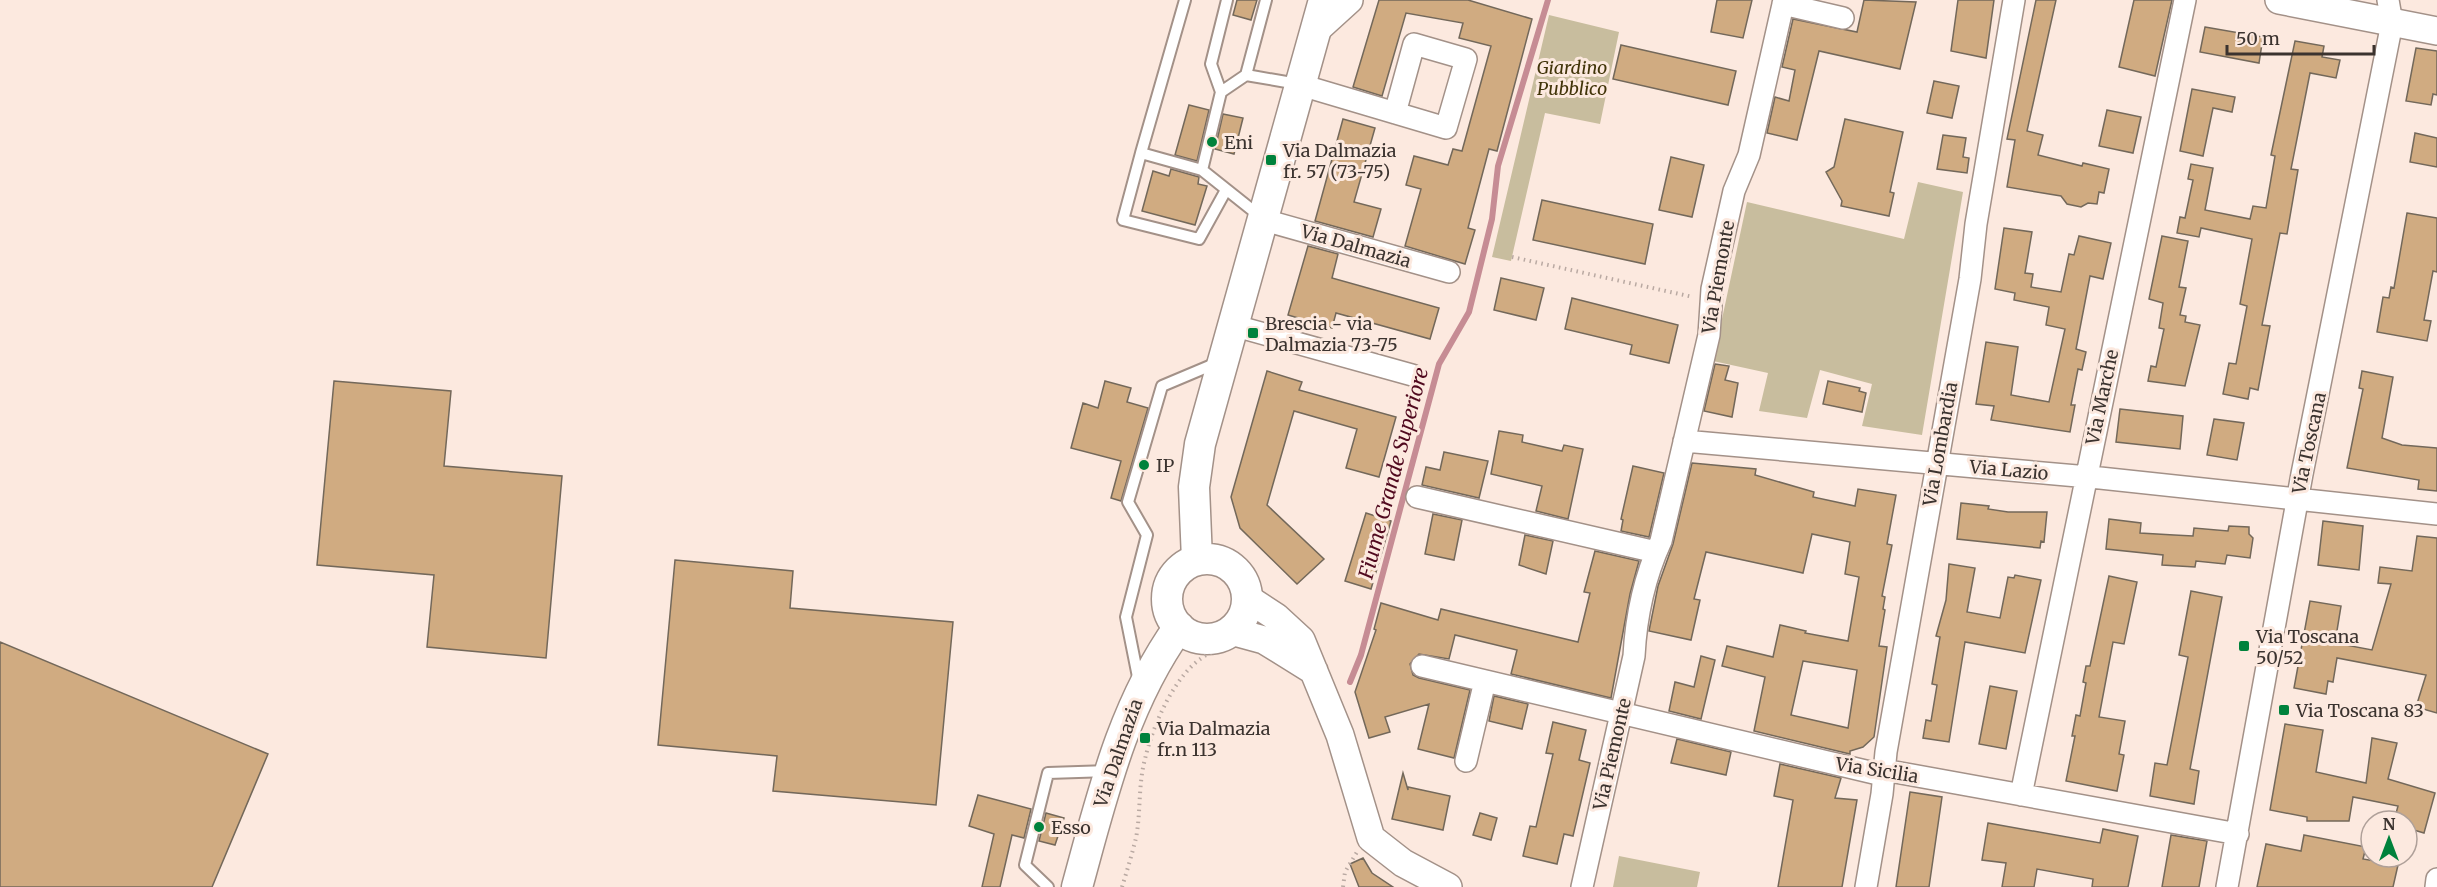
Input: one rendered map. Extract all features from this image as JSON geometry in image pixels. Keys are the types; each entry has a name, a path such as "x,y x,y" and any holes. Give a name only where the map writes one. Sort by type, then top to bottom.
{"main road":[{"path":"1197,560 1194,487 1200,444 1324,0"},
{"path":"1197,560 1215,560 1232,567 1243,581 1247,598 1243,616 1227,640 1204,639 1186,633 1179,627 1170,613 1168,588 1182,567 1197,560"},
{"name":"Via Dalmazia","path":"1077,887 1109,771 1141,689 1159,655 1179,627"}],"street":[{"path":"1316,30 1349,0"},
{"name":"Via Lombardia","path":"1866,887 1936,463 1970,279 1976,224 2014,0"},
{"name":"Via Marche","path":"2021,795 2185,0"},
{"path":"2279,0 2390,12 2437,31"},
{"name":"Via Piemonte","path":"1582,887 1634,656 1636,629 1656,552 1661,541 1708,335 1712,301 1734,191 1749,155 1783,2 1843,18"},
{"name":"Via Toscana","path":"2227,887 2297,498 2390,12"},
{"path":"1301,85 1395,113"},
{"name":"Via Dalmazia","path":"1264,220 1449,272"},
{"path":"1232,325 1412,375"},
{"name":"Via Lazio","path":"1684,441 2086,477 2437,514"},
{"path":"1417,497 1656,552"},
{"path":"1247,598 1276,617 1301,640 1340,735 1371,838 1403,863 1448,887"},
{"path":"1227,640 1264,640 1314,671"},
{"name":"Via Sicilia","path":"1422,666 1860,770 1896,772 2238,834"},
{"path":"1466,761 1485,681"},
{"path":"2436,887 2437,879"}],"lane":[{"path":"1185,0 1123,220 1199,239 1226,190"},
{"path":"1202,170 1221,92 1211,64 1227,0"},
{"path":"1221,92 1246,75 1266,0"},
{"path":"1246,75 1301,85"},
{"path":"1141,153 1202,170 1264,220"},
{"path":"1141,689 1126,617 1147,535 1128,502 1162,386 1222,361"},
{"path":"1048,887 1025,865 1048,773 1109,771"}],"path":[{"path":"1512,257 1712,301"},
{"path":"1122,887 1136,837 1145,759 1167,701 1178,682 1195,663 1227,640"},
{"path":"1343,887 1345,872 1352,858"}],"green space":[{"name":"Giardino Pubblico","path":"1549,15 1619,32 1600,124 1545,113 1511,261 1492,257"},
{"path":"1918,182 1963,192 1922,435 1862,426 1872,384 1820,370 1807,418 1759,411 1768,373 1713,361 1747,202 1904,239"},
{"path":"1619,856 1700,872 1697,887 1613,887"}],"building":[{"path":"1237,0 1257,0 1251,20 1233,15"},
{"path":"1379,0 1468,0 1532,19 1497,151 1489,149 1468,228 1475,230 1465,264 1405,246 1421,189 1406,185 1414,156 1448,165 1453,149 1462,151 1491,46 1459,38 1463,23 1406,13 1382,96 1353,87"},
{"path":"1717,0 1752,0 1743,38 1711,32"},
{"path":"1864,0 1916,2 1900,69 1819,51 1797,140 1767,133 1775,97 1789,101 1795,70 1782,67 1793,19 1857,32"},
{"path":"1958,0 1994,0 1986,58 1951,51"},
{"path":"2036,0 2056,0 2027,131 2043,135 2038,155 2082,166 2083,163 2109,169 2104,193 2099,192 2097,204 2088,203 2081,207 2067,204 2061,196 2007,187 2015,140 2007,139"},
{"path":"2134,0 2172,0 2155,76 2119,67"},
{"path":"2205,27 2263,37 2259,63 2200,52"},
{"path":"2295,41 2324,46 2322,57 2340,60 2336,78 2310,73 2291,169 2298,170 2287,234 2280,233 2262,325 2270,326 2258,390 2250,388 2248,399 2223,394 2229,363 2236,364 2247,306 2240,304 2252,239 2201,228 2199,237 2177,233 2180,217 2185,218 2193,180 2188,179 2191,164 2213,168 2205,210 2250,219 2253,206 2266,208 2275,156 2271,155"},
{"path":"1621,45 1736,71 1728,105 1613,79"},
{"path":"2416,48 2437,51 2437,95 2433,94 2431,105 2406,101"},
{"path":"1934,81 1959,86 1952,118 1927,113"},
{"path":"2192,89 2235,97 2232,112 2213,108 2203,156 2180,151"},
{"path":"1189,105 1209,110 1197,161 1175,155"},
{"path":"2107,110 2141,117 2133,153 2099,146"},
{"path":"1223,114 1243,118 1234,154 1215,149"},
{"path":"1343,119 1375,128 1354,202 1381,209 1373,237 1315,221"},
{"path":"1845,119 1903,132 1890,192 1894,193 1889,216 1841,206 1842,201 1826,172 1834,167"},
{"path":"2415,133 2437,138 2437,167 2410,162"},
{"path":"1943,135 1966,138 1963,157 1969,158 1967,173 1937,169"},
{"path":"1671,157 1704,165 1692,217 1659,210"},
{"path":"1171,169 1199,177 1198,184 1207,186 1195,225 1142,211 1153,171 1169,176"},
{"path":"1542,200 1653,224 1645,264 1533,240"},
{"path":"2407,213 2437,218 2437,272 2433,271 2424,320 2431,321 2427,341 2377,332 2383,297 2389,298 2391,287 2394,288"},
{"path":"2004,228 2032,232 2025,273 2033,274 2031,287 2061,292 2069,254 2074,255 2079,236 2111,243 2103,279 2090,276 2076,349 2086,352 2082,370 2078,369 2071,405 2075,405 2070,432 1991,420 1994,406 1976,404 1986,342 2018,347 2011,395 2049,402 2065,329 2046,325 2049,307 2014,300 2015,293 1995,289"},
{"path":"2162,236 2188,241 2179,287 2186,288 2180,315 2186,316 2185,322 2200,325 2185,386 2148,381 2151,366 2156,367 2164,329 2159,328 2163,303 2149,299"},
{"path":"1308,246 1338,254 1332,278 1439,308 1430,339 1336,313 1332,328 1288,315"},
{"path":"1501,278 1544,288 1536,320 1494,310"},
{"path":"1572,298 1678,325 1669,363 1630,354 1632,345 1565,329"},
{"path":"1715,364 1729,366 1725,380 1738,383 1732,417 1704,411"},
{"path":"1267,371 1302,382 1299,390 1396,417 1379,477 1346,468 1357,429 1294,411 1267,505 1324,559 1297,584 1240,528 1231,497"},
{"path":"2362,371 2393,377 2382,438 2402,445 2437,448 2437,491 2418,489 2419,480 2347,468 2363,389 2359,388"},
{"path":"334,381 451,391 444,466 562,476 546,658 427,647 434,575 317,565"},
{"path":"1105,381 1131,388 1127,402 1148,408 1121,501 1111,498 1121,461 1071,448 1083,403 1098,408"},
{"path":"1828,381 1860,388 1859,391 1866,393 1862,412 1823,404"},
{"path":"2120,409 2183,416 2180,449 2116,442"},
{"path":"2214,419 2244,423 2237,460 2207,455"},
{"path":"1499,431 1523,435 1522,442 1562,451 1564,445 1583,449 1568,519 1536,511 1542,486 1491,474"},
{"path":"1444,452 1488,461 1479,498 1422,485 1426,467 1440,470"},
{"path":"1692,463 1756,469 1755,475 1814,492 1813,497 1855,506 1858,489 1896,495 1887,544 1892,545 1882,596 1885,597 1883,609 1885,610 1879,646 1887,647 1874,737 1863,747 1850,751 1850,754 1754,731 1765,677 1722,666 1727,646 1773,657 1780,625 1806,631 1805,633 1848,641 1859,577 1845,574 1850,542 1812,534 1803,573 1706,552 1694,599 1700,600 1691,640 1649,631 1658,586 1673,544","holes":["1803,661 1857,670 1848,728 1791,715"]},
{"path":"1633,466 1664,473 1649,537 1621,531 1623,520 1621,519"},
{"path":"1961,503 1989,506 1988,509 2008,512 2047,512 2044,542 2041,541 2040,548 1957,539"},
{"path":"1366,513 1391,521 1371,589 1345,581"},
{"path":"1433,514 1462,520 1454,560 1425,554"},
{"path":"2109,519 2141,523 2140,533 2174,535 2193,536 2194,528 2228,531 2229,526 2249,527 2249,534 2253,538 2250,558 2227,555 2225,564 2196,561 2195,567 2162,565 2163,555 2106,549"},
{"path":"2323,521 2363,526 2359,570 2318,565"},
{"path":"1525,535 1553,541 1546,574 1519,565"},
{"path":"2417,536 2437,538 2437,713 2416,707 2426,675 2337,658 2333,682 2328,681 2326,694 2294,688 2310,601 2341,606 2335,643 2372,650 2391,584 2378,583 2380,567 2412,571"},
{"path":"1595,551 1639,561 1630,594 1611,698 1511,674 1517,650 1455,635 1449,659 1419,654 1410,664 1413,675 1419,678 1470,690 1454,758 1418,749 1429,704 1385,717 1390,732 1369,738 1355,692 1376,630 1374,629 1381,603 1438,620 1441,609 1578,642 1590,593 1584,592"},
{"path":"675,560 793,571 790,608 953,622 936,805 773,791 777,756 658,745"},
{"path":"1949,564 1975,568 1967,612 2000,618 2008,577 2014,578 2015,575 2041,580 2025,653 1965,642 1949,742 1923,738 1926,720 1931,721 1937,685 1932,684 1940,637 1936,636 1946,600"},
{"path":"2109,576 2137,582 2124,644 2113,642 2099,717 2125,721 2119,754 2124,755 2117,791 2066,781 2075,736 2072,736 2076,715 2080,716 2086,683 2083,682 2086,666 2090,666"},
{"path":"2191,591 2222,597 2190,769 2199,771 2194,804 2150,796 2155,763 2167,765 2188,657 2179,655"},
{"path":"0,642 268,754 212,887 0,887"},
{"path":"1701,656 1715,660 1701,719 1669,711 1675,682 1694,687"},
{"path":"1990,686 2017,691 2006,749 1979,744"},
{"path":"1494,696 1528,704 1522,729 1489,721"},
{"path":"1553,722 1586,730 1579,760 1590,763 1573,836 1564,834 1557,864 1523,856 1530,826 1536,827 1553,754 1546,753"},
{"path":"2285,724 2323,730 2316,772 2366,783 2372,738 2397,743 2388,779 2435,793 2424,833 2419,832 2419,809 2397,809 2398,806 2353,797 2349,821 2307,821 2307,817 2270,810"},
{"path":"1677,739 1731,752 1726,775 1671,763"},
{"path":"1780,764 1841,778 1835,798 1857,800 1842,887 1778,887 1793,800 1774,796"},
{"path":"1403,773 1408,790 1408,787 1450,796 1443,830 1392,819"},
{"path":"1910,792 1942,797 1929,887 1896,887"},
{"path":"978,795 1031,809 1024,838 1012,835 1000,887 982,887 994,834 969,826"},
{"path":"1046,813 1064,818 1055,845 1039,841"},
{"path":"1480,813 1497,818 1491,840 1473,835"},
{"path":"1988,823 2100,843 2103,829 2138,836 2128,887 2092,887 2093,879 2037,869 2034,887 2002,887 2006,863 1982,860"},
{"path":"2171,835 2207,841 2199,887 2162,887"},
{"path":"2304,835 2359,846 2359,869 2397,869 2393,887 2257,887 2266,844 2301,851"},
{"path":"1363,858 1372,873 1393,887 1359,887 1350,864"}],"waterway":[{"name":"Fiume Grande Superiore","path":"1350,682 1361,655 1439,364 1469,312 1492,219 1498,166 1548,0"}],"place":[{"name":"Eni","path":"1212,142"},
{"name":"Via Dalmazia fr. 57 (73-75)","path":"1271,160"},
{"name":"Brescia - via Dalmazia 73-75","path":"1253,333"},
{"name":"IP","path":"1144,465"},
{"name":"Via Toscana 50/52","path":"2244,646"},
{"name":"Via Toscana 83","path":"2284,710"},
{"name":"Via Dalmazia fr.n 113","path":"1145,738"},
{"name":"Esso","path":"1039,827"}]}
